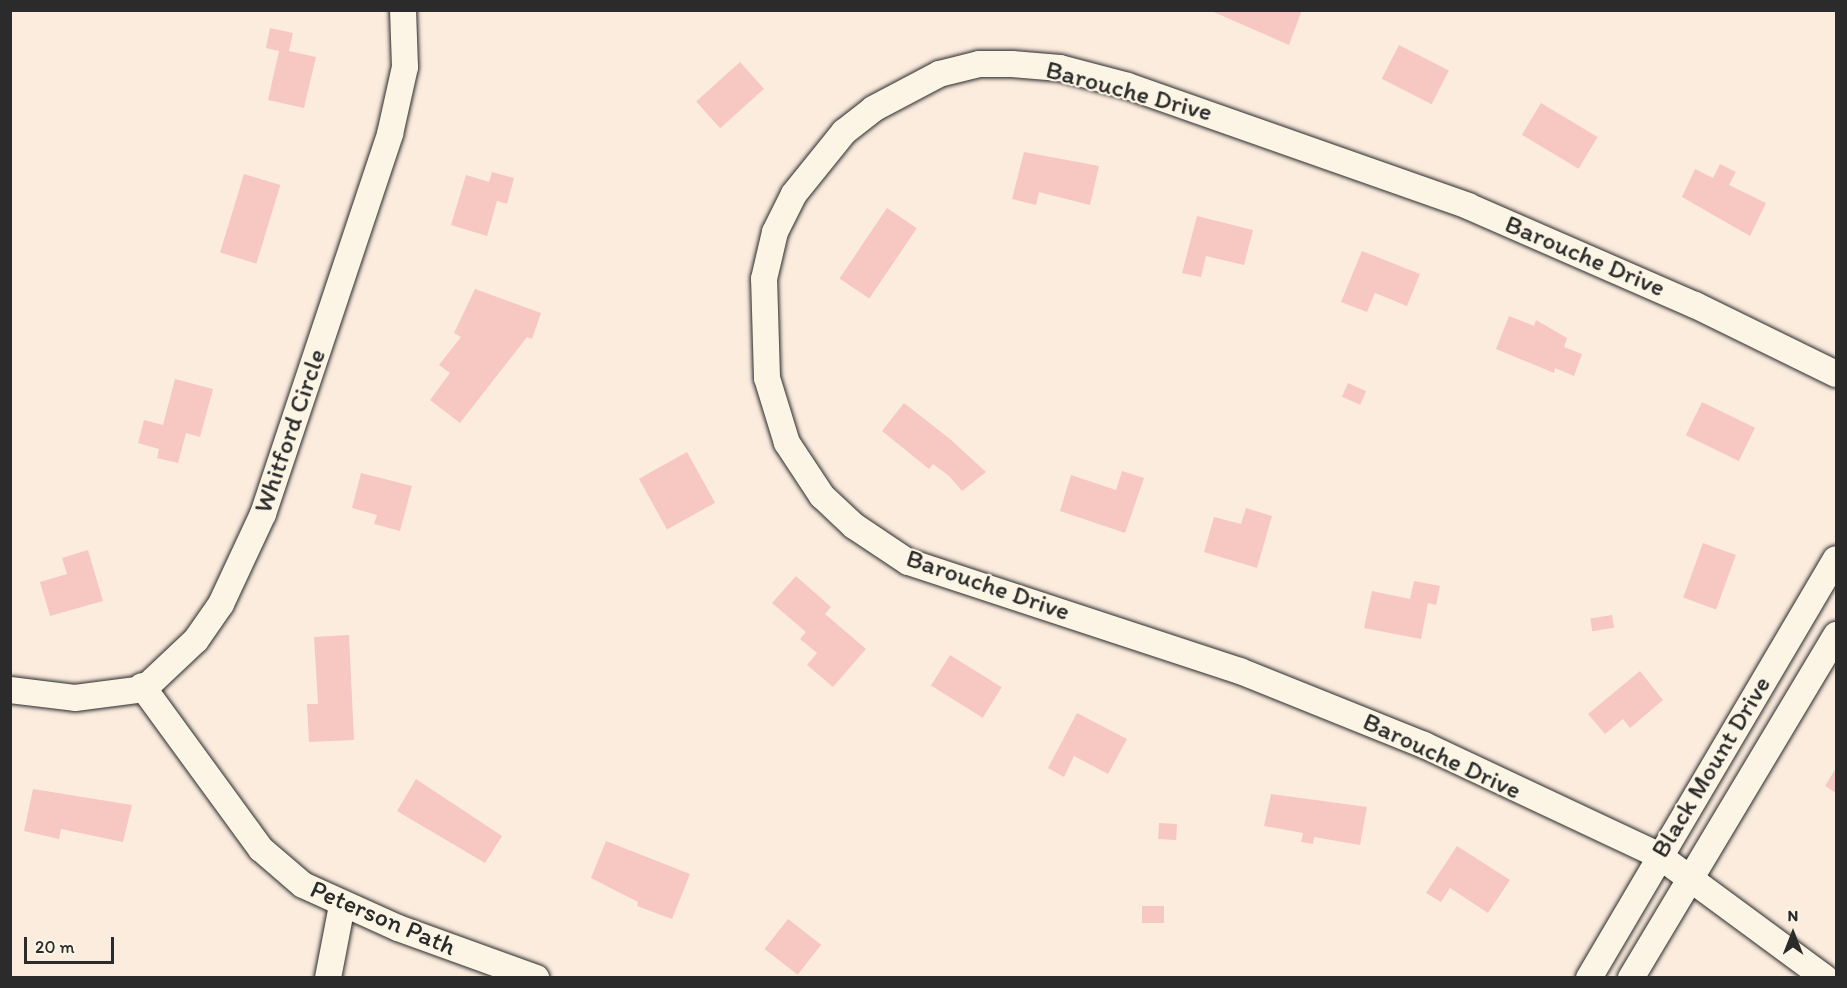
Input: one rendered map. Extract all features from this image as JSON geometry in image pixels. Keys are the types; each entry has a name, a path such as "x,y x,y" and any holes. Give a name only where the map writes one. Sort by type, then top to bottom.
{"street":[{"name":"Whitford Circle","path":"142,686 196,640 221,604 263,514 390,134 405,67 403,10"},
{"name":"Barouche Drive","path":"1825,978 1658,855 1320,700 1072,613 908,562 854,526 800,467 774,403 763,333 764,279 775,232 819,160 873,109 939,74 979,64 1060,68 1215,114 1468,206 1684,300 1836,374"},
{"name":"Black Mount Drive","path":"1589,978 1658,855 1836,559"},
{"name":"Black Mount Drive","path":"1631,978 1836,635"},
{"path":"10,690 75,698 142,686"},
{"name":"Peterson Path","path":"142,686 261,849 303,885 342,905 536,978"},
{"path":"328,978 342,905"}],"building":[{"path":"1209,10 1302,10 1289,45"},
{"path":"270,28 293,33 289,51 316,57 304,108 268,100 279,51 266,48"},
{"path":"1399,45 1449,70 1432,104 1382,79"},
{"path":"740,62 764,89 720,128 696,101"},
{"path":"1541,103 1598,137 1579,169 1522,135"},
{"path":"1024,152 1099,166 1090,205 1039,192 1036,205 1012,199"},
{"path":"1720,164 1736,172 1729,185 1766,203 1750,236 1682,197 1695,169 1713,178"},
{"path":"492,172 514,178 507,204 497,201 487,236 451,225 466,175 489,182"},
{"path":"244,174 280,185 256,264 220,252"},
{"path":"887,208 917,228 869,299 839,278"},
{"path":"1197,216 1253,230 1244,265 1206,256 1201,277 1182,273"},
{"path":"1362,251 1420,274 1407,306 1375,293 1367,312 1341,302"},
{"path":"475,289 541,313 532,339 527,337 460,423 430,400 450,373 439,365 461,337 454,333"},
{"path":"1509,316 1534,326 1536,320 1567,338 1564,347 1582,354 1574,376 1555,368 1554,373 1496,349"},
{"path":"175,379 213,389 200,437 186,433 178,463 157,458 159,449 138,443 144,420 163,425"},
{"path":"1348,383 1366,391 1360,405 1342,397"},
{"path":"1702,402 1755,428 1739,461 1686,435"},
{"path":"904,403 950,439 986,472 962,491 949,476 933,464 929,469 882,431"},
{"path":"687,452 715,503 667,529 639,479"},
{"path":"1122,471 1144,478 1125,533 1060,511 1071,475 1116,490"},
{"path":"361,473 412,486 400,531 374,524 377,515 352,508"},
{"path":"1246,508 1272,516 1257,568 1204,552 1214,517 1241,524"},
{"path":"1703,543 1736,555 1716,609 1683,598"},
{"path":"88,550 103,601 50,616 40,582 67,574 62,558"},
{"path":"796,576 831,607 825,614 866,649 833,687 807,665 817,653 800,639 806,632 772,603"},
{"path":"1414,581 1440,586 1436,605 1428,603 1421,639 1364,628 1372,591 1410,599"},
{"path":"1612,615 1614,628 1592,631 1590,618"},
{"path":"349,635 354,740 309,742 307,704 318,704 314,637"},
{"path":"950,655 1002,687 983,718 931,686"},
{"path":"1640,671 1663,700 1630,728 1623,719 1605,734 1588,714"},
{"path":"1077,713 1127,739 1108,774 1074,756 1064,777 1048,768"},
{"path":"1836,768 1836,793 1825,786"},
{"path":"416,779 502,836 485,863 397,811"},
{"path":"33,789 132,805 123,842 61,829 59,839 24,831"},
{"path":"1271,794 1367,807 1360,845 1314,837 1313,844 1301,842 1303,833 1264,826"},
{"path":"1159,823 1177,824 1176,840 1158,839"},
{"path":"606,841 690,874 672,919 637,906 638,902 591,878"},
{"path":"1457,846 1510,880 1488,913 1450,888 1441,902 1426,893"},
{"path":"1142,906 1164,906 1164,923 1142,923"},
{"path":"788,919 821,945 798,975 765,949"}]}
